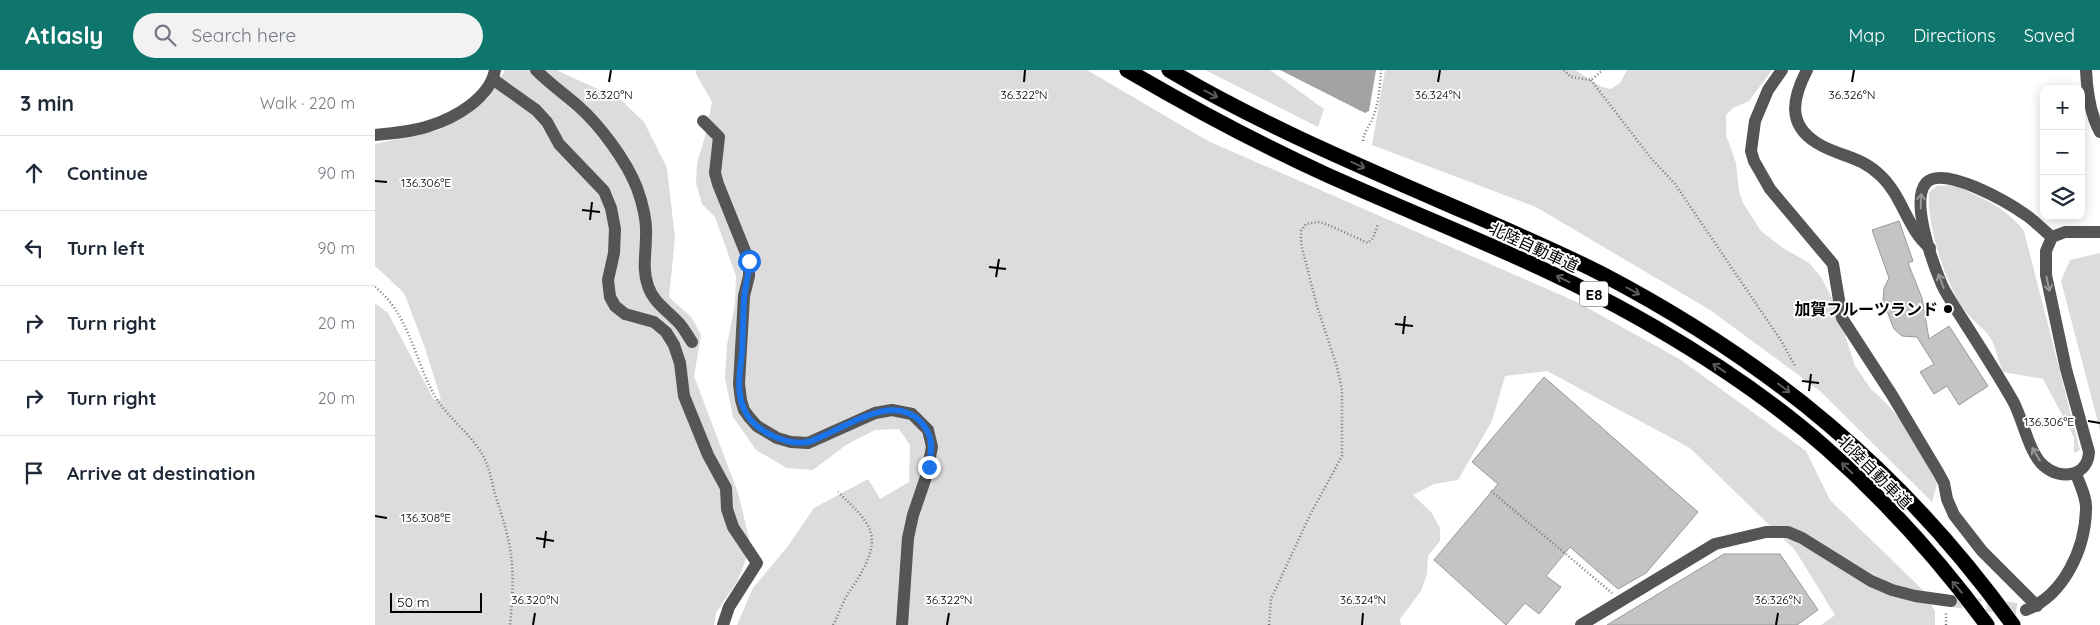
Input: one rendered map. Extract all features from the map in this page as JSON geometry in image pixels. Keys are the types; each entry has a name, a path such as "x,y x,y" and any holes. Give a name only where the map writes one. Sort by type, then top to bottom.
{"highway":[{"name":"北陸自動車道","path":"1127,70 1197,111 1259,143 1327,175 1524,260 1593,294 1655,327 1715,364 1771,404 1826,448 1877,497 1925,548 1987,625"},
{"name":"北陸自動車道","path":"1169,70 1282,131 1531,240 1601,274 1665,309 1727,347 1783,387 1838,430 1892,482 1941,533 1984,584 2013,625"}],"street":[{"path":"536,70 553,87 578,106 619,156 636,187 643,211 647,236 644,270 647,285 657,301 678,322 692,342"},
{"path":"1782,70 1758,110 1752,133 1751,151 1754,162 1770,190 1833,264 1842,318 1892,395 1944,483 1947,499 1954,515 2031,608 2060,582 2076,560 2086,511 2086,500 2076,474"},
{"path":"1807,70 1794,101 1798,122 1816,143 1852,156 1882,176 1899,198 1919,239 1930,248"},
{"path":"2086,70 2087,87 2094,122 2100,132"},
{"path":"375,135 429,126 447,119 481,97 495,75 536,110 547,122 559,144 605,191 615,229 614,254 608,280 610,297 615,306 625,314 654,322 666,332 674,345 680,363 684,396 725,488 727,509 733,527 757,563 729,607 723,625"},
{"path":"703,121 719,137 715,173 749,261 739,366 739,384 744,410 757,426 777,438 791,442 808,442 875,413 892,410 913,414 928,430 932,448 926,477 913,515 908,538 902,625"},
{"path":"2052,237 2026,215 1995,196 1953,178 1937,177 1926,182 1920,194 1920,214 1942,286 2014,404 2031,446 2043,466 2066,475 2076,474 2083,468 2089,460 2089,452 2067,369 2046,275 2046,251 2052,237 2065,232 2100,232"},
{"path":"1581,625 1715,544 1766,532 1788,532 1802,538 1871,581 1892,590 1915,596 1951,601"}],"path":[{"path":"1363,141 1364,132 1373,119 1377,106 1381,70"},
{"path":"1564,70 1571,77 1591,80 1650,158 1675,184 1781,342 1795,366"},
{"path":"1591,80 1603,70"},
{"path":"1269,625 1271,599 1310,515 1342,456 1342,390 1301,244 1301,231 1306,224 1318,222 1368,243 1373,238 1378,224"},
{"path":"375,288 384,294 403,323 438,402 467,434 489,466 508,535 512,564 513,587 510,625"},
{"path":"1491,491 1621,600"},
{"path":"833,625 845,597 868,561 873,548 872,534 861,513 838,492"}],"shaded area":[{"path":"505,70 556,70 620,99 644,122 667,168 675,238 669,297 692,318 701,335 694,376 738,493 751,546 738,580 716,613 714,625 375,625 375,303 388,313 434,400 441,399 424,345 404,293 375,266 375,144 439,130 487,99"},
{"path":"696,70 1087,70 1208,141 1577,302 1681,360 1806,451 1830,500 1926,593 1935,612 1935,625 1821,625 1835,615 1795,550 1690,448 1547,371 1505,376 1492,421 1458,480 1434,484 1413,495 1431,512 1440,528 1440,541 1428,556 1427,574 1421,591 1400,619 1401,625 737,625 753,588 788,546 814,508 868,479 880,499 909,482 910,445 899,429 875,430 846,445 813,470 787,468 756,450 733,417 725,378 727,345 735,304 736,276 715,217 702,204 696,183 697,163 705,137 712,102 696,74"},
{"path":"1205,70 1270,70 1324,109 1318,127"},
{"path":"1280,70 1376,70 1369,111 1365,113"},
{"path":"1385,70 1575,70 1602,87 1611,89 1620,83 1627,70 1772,70 1749,101 1733,108 1726,115 1726,135 1736,163 1739,191 1743,203 1761,231 1783,248 1809,263 1821,277 1835,304 1855,366 1871,389 1909,430 1937,484 1932,502 1820,391 1710,310 1536,207 1372,145"},
{"path":"1955,185 2001,209 2024,231 2080,450 2074,453 2074,437 2043,379 2003,372 1991,339 1965,311 1944,271 1934,237 1929,192 1937,186"},
{"path":"2100,253 2100,430 2061,281 2070,260"}],"building":[{"path":"1899,221 1913,261 1908,263 1922,298 1929,339 1949,326 1988,386 1959,405 1947,386 1934,394 1920,372 1934,364 1917,337 1902,336 1894,329 1883,301 1884,288 1889,278 1872,230"},
{"path":"1544,377 1698,512 1646,573 1618,589 1570,547 1546,576 1561,587 1539,614 1525,603 1506,625 1434,560 1498,484 1472,462"},
{"path":"1724,554 1780,554 1818,610 1797,625 1607,625"}],"tunnel":[{"path":"1951,601 2026,610"}],"place":[{"name":"加賀フルーツランド","path":"1948,309"}],"route":[{"path":"749,261 742,351 739,366 741,400 744,410 749,417 757,426 777,438 791,442 808,442 875,413 892,410 903,411 913,414 928,430 932,448 929,467"}]}
